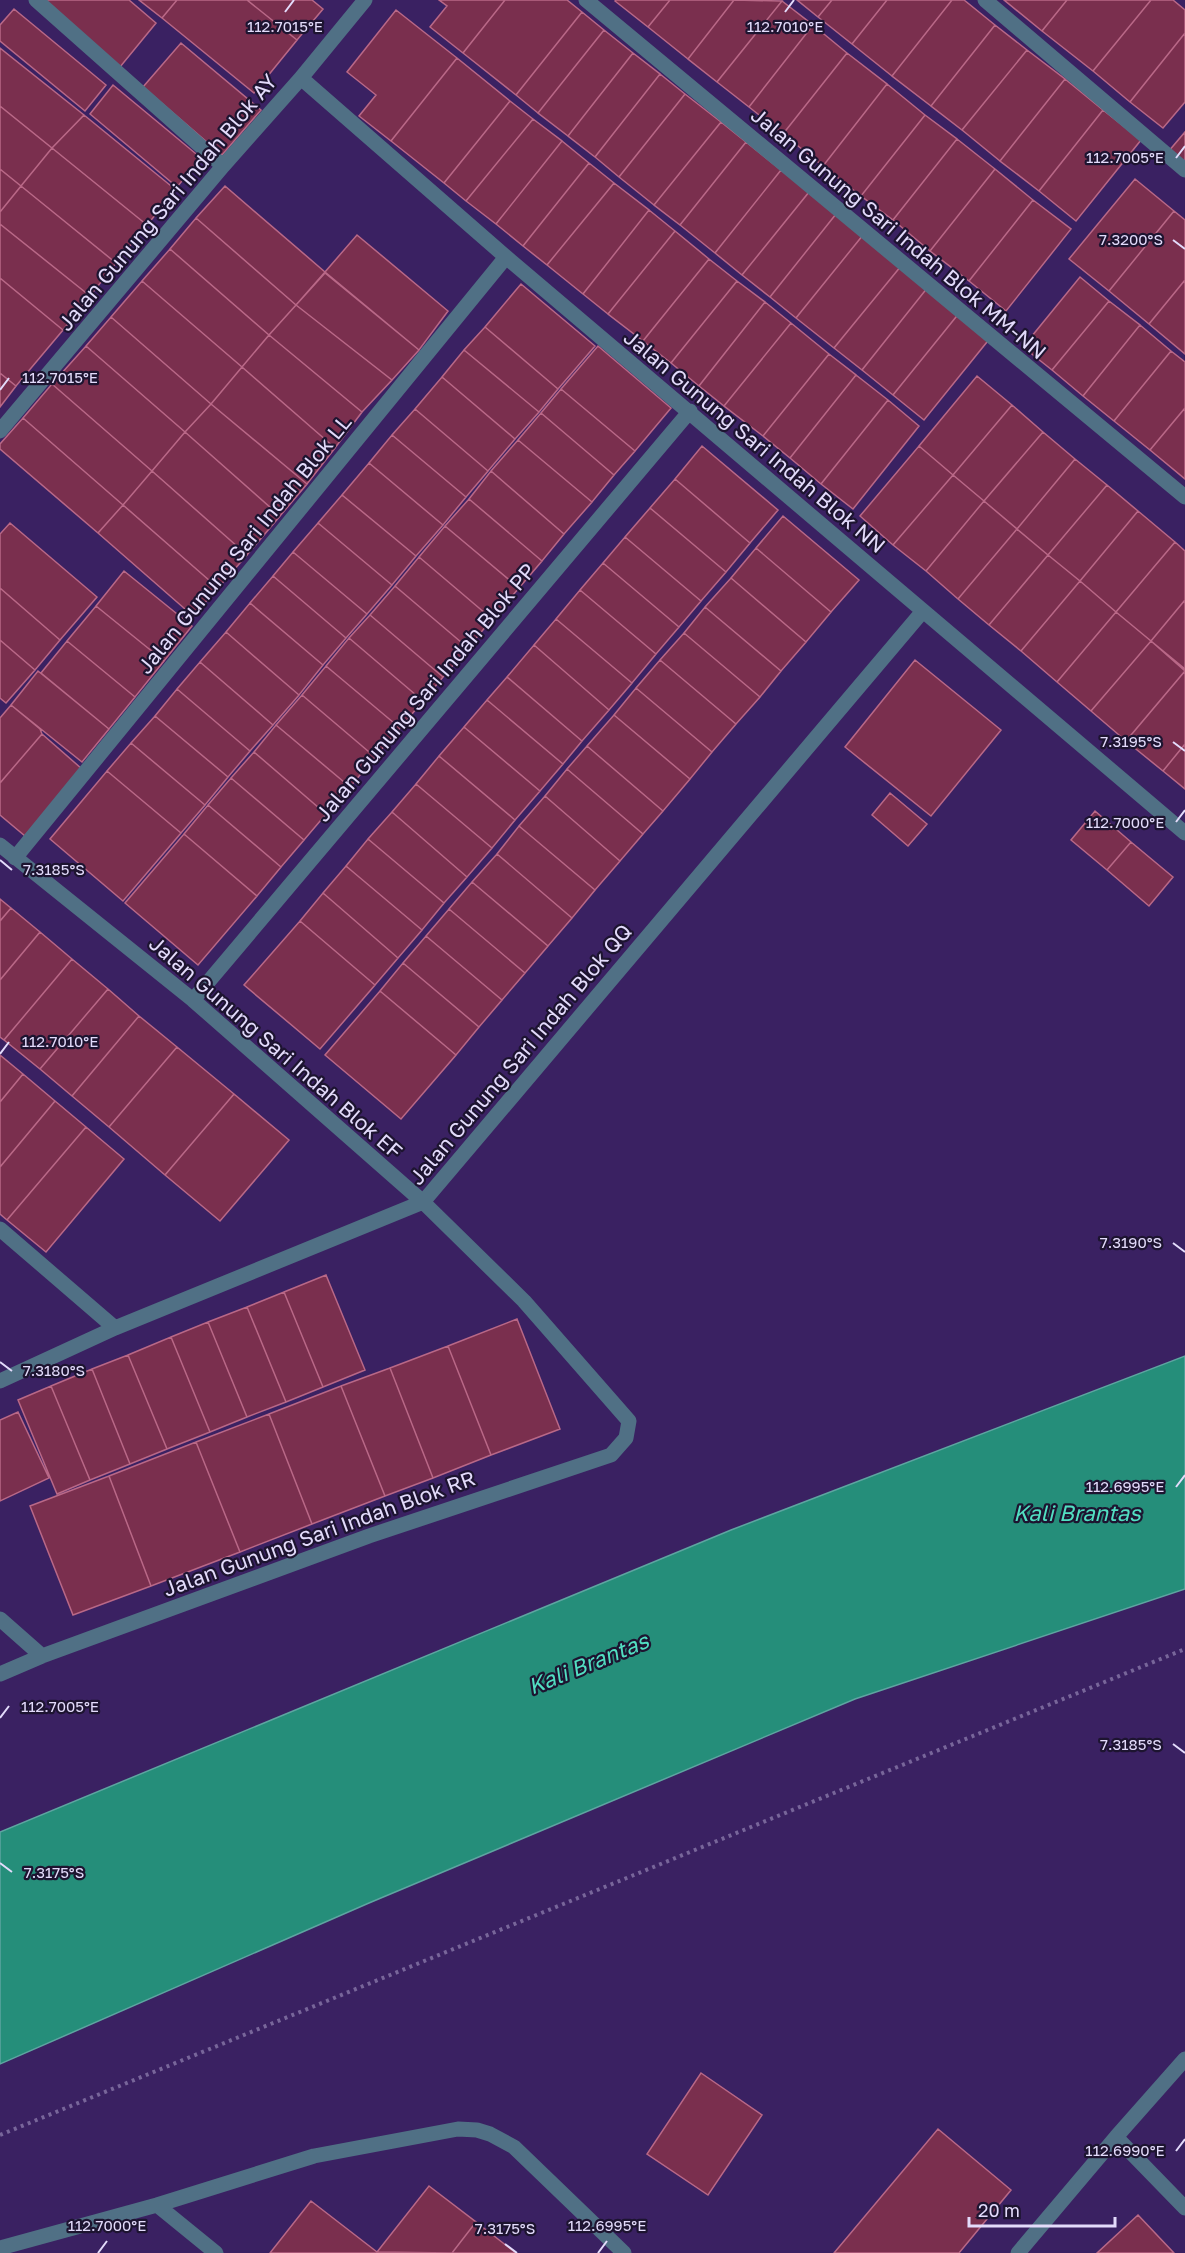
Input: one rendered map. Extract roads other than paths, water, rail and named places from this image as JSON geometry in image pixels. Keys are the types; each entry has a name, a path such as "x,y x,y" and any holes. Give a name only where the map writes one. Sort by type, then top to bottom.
{"street":[{"path":"36,0 223,166"},
{"name":"Jalan Gunung Sari Indah Blok AY","path":"0,431 365,0"},
{"name":"Jalan Gunung Sari Indah Blok MM-NN","path":"585,0 1185,497"},
{"path":"985,0 1185,170"},
{"name":"Jalan Gunung Sari Indah Blok NN","path":"301,78 506,257 1185,832"},
{"name":"Jalan Gunung Sari Indah Blok LL","path":"15,858 506,257"},
{"name":"Jalan Gunung Sari Indah Blok PP","path":"193,1000 690,411"},
{"name":"Jalan Gunung Sari Indah Blok QQ","path":"0,1381 115,1328 423,1202 923,611"},
{"name":"Jalan Gunung Sari Indah Blok EF","path":"0,846 193,1000 423,1202 524,1301 629,1421 629,1429 621,1446 611,1455"},
{"path":"0,1229 115,1328"},
{"name":"Jalan Gunung Sari Indah Blok RR","path":"0,1674 42,1656 369,1536 611,1455"},
{"path":"0,1619 42,1656"},
{"path":"1018,2253 1185,2059"},
{"path":"0,2248 157,2205 314,2156 458,2129 477,2130 490,2134 514,2147 624,2253"},
{"path":"1116,2137 1185,2208"},
{"path":"157,2205 216,2253"}],"water":[{"name":"Kali Brantas","path":"1185,1356 1185,1589 855,1699 369,1903 0,2064 0,1832 731,1530"}]}
